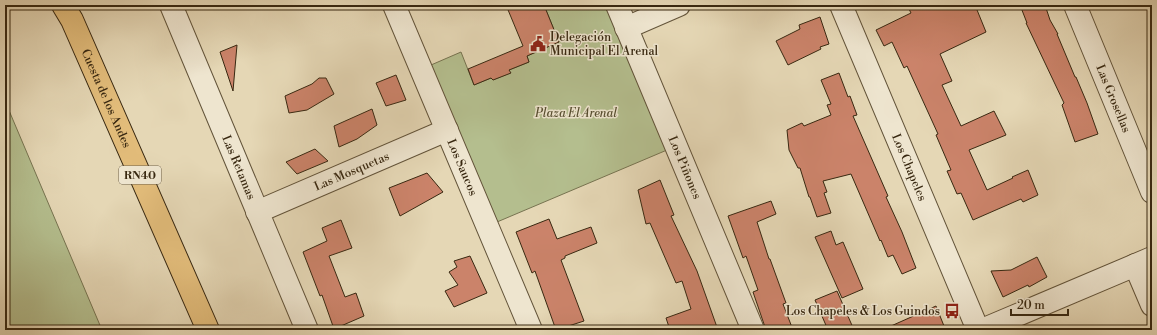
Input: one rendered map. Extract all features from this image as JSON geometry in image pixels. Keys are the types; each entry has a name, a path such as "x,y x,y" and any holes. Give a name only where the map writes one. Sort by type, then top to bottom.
{"main road":[{"name":"Cuesta de los Andes","path":"67,10 208,330"}],"street":[{"name":"Las Retamas","path":"171,5 307,330"},
{"name":"Los Saucos","path":"394,5 531,330"},
{"name":"Los Piñones","path":"617,5 753,330"},
{"path":"626,28 679,5"},
{"name":"Los Chapeles","path":"841,5 978,330"},
{"name":"Las Grosellas","path":"1075,5 1152,192"},
{"name":"Las Mosquetas","path":"257,212 447,130"},
{"path":"982,330 1144,262 1152,305"}],"green space":[{"name":"Plaza El Arenal","path":"544,5 606,5 667,150 497,222 431,65 461,52 474,85 491,78 493,80 510,73 509,70 529,62 527,56 559,42"},
{"path":"5,101 102,330 5,330"}],"building":[{"name":"Delegación Municipal El Arenal","path":"506,5 544,5 559,42 527,56 529,62 509,70 511,73 493,80 491,78 474,85 468,69 523,46"},
{"path":"907,5 975,5 986,32 940,54 952,81 942,85 961,126 994,111 1006,135 969,150 987,190 1028,170 1038,195 1023,202 1021,199 973,220 961,193 957,194 947,171 951,170 936,135 938,134 907,66 904,68 892,42 884,46 876,30 911,13"},
{"path":"1020,5 1045,5 1050,20 1058,34 1087,103 1098,134 1075,142 1062,105 1064,103 1026,23"},
{"path":"820,17 829,44 820,47 821,49 788,65 776,41 800,29 799,25"},
{"path":"237,45 233,91 220,52"},
{"path":"839,73 857,115 853,116 888,196 886,197 916,268 902,274 893,255 888,257 851,174 823,181 827,192 824,193 831,213 817,217 800,168 798,168 789,150 787,130 802,123 804,126 831,115 827,105 831,104 821,80"},
{"path":"396,75 406,100 386,106 376,83"},
{"path":"319,78 326,78 334,94 307,110 289,113 285,96 312,84"},
{"path":"372,109 377,125 357,139 339,147 334,126"},
{"path":"315,149 328,161 297,174 286,162"},
{"path":"427,173 443,192 400,216 389,188"},
{"path":"660,180 674,215 671,216 697,271 718,330 670,330 666,318 691,309 682,281 676,283 650,223 646,224 638,190"},
{"path":"771,201 776,214 757,222 786,303 783,304 793,330 766,330 753,292 758,290 746,256 743,258 728,216"},
{"path":"549,219 557,239 591,227 597,243 565,256 565,258 561,260 584,321 556,330 535,271 532,273 516,232"},
{"path":"341,220 352,248 329,256 345,297 356,293 364,316 334,329 322,295 320,296 303,252 327,241 322,228"},
{"path":"831,231 836,245 843,242 863,289 842,298 815,237"},
{"path":"470,256 487,293 454,307 445,291 458,285 449,272 457,267 454,261"},
{"path":"1037,257 1047,277 1029,287 1028,285 1003,297 991,271 1011,270"},
{"path":"837,291 854,330 828,330 815,300"},
{"path":"936,306 944,326 936,330 882,330"}],"place":[{"name":"Delegación Municipal El Arenal","path":"538,44"},
{"name":"Los Chapeles & Los Guindos","path":"952,311"}]}
